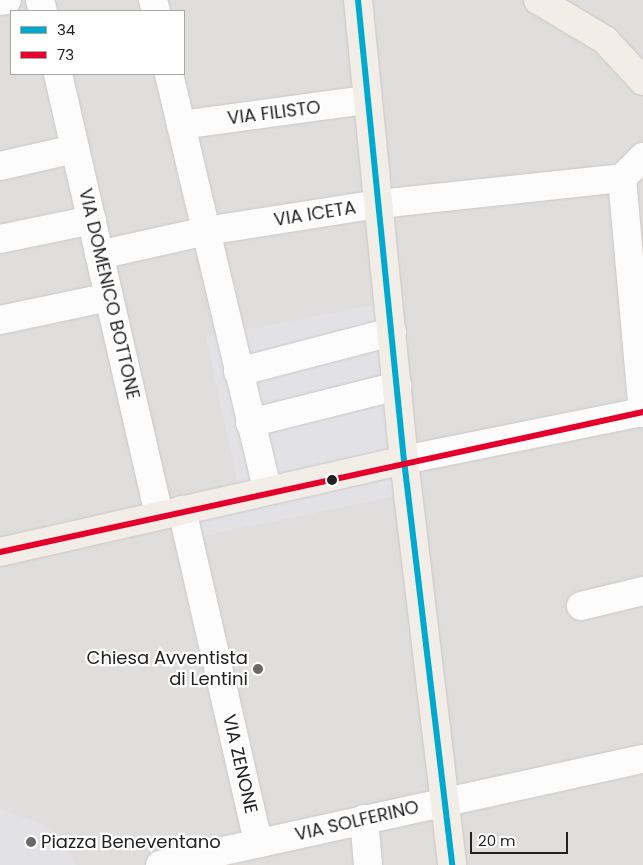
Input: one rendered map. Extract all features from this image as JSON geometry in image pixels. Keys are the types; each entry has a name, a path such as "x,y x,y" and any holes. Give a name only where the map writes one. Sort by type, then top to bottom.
{"main road":[{"path":"358,0 404,460 452,865"},
{"path":"538,0 605,40 643,81"},
{"path":"0,552 404,460"}],"street":[{"path":"0,1 6,0"},
{"name":"VIA DOMENICO BOTTONE","path":"58,75 109,297 171,512"},
{"path":"170,75 228,334 267,490"},
{"name":"VIA FILISTO","path":"181,125 367,100"},
{"path":"0,166 76,149"},
{"path":"404,460 643,412 622,178 643,157"},
{"name":"VIA ICETA","path":"100,255 206,232 379,204 622,178"},
{"path":"0,239 92,220"},
{"path":"0,320 109,297"},
{"path":"238,372 392,332"},
{"path":"250,423 397,386"},
{"name":"VIA ZENONE","path":"171,512 258,843"},
{"path":"581,606 643,591"},
{"name":"VIA SOLFERINO","path":"160,865 204,860 258,843 443,801 643,759"},
{"path":"364,819 368,865"}],"shaded area":[{"path":"0,0 643,0 643,865 0,865"},
{"path":"389,302 410,493 189,539 182,510 240,496 206,337"},
{"name":"Piazza Beneventano","path":"0,809 42,824 56,835 77,865 0,865"}],"transit line":[{"name":"34","path":"358,0 404,460 452,865"},
{"name":"73","path":"0,552 643,412"}],"place":[{"name":"Chiesa Avventista di Lentini","path":"258,669"},
{"name":"Piazza Beneventano","path":"31,842"}]}
